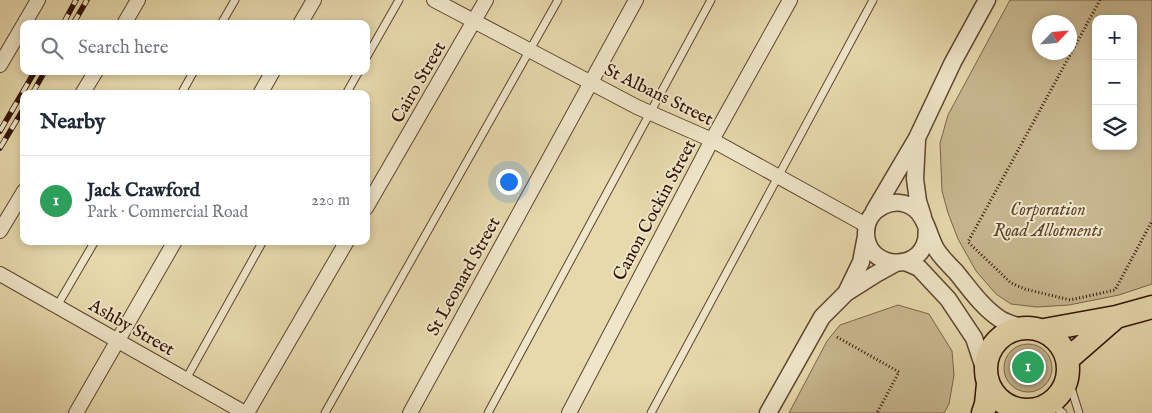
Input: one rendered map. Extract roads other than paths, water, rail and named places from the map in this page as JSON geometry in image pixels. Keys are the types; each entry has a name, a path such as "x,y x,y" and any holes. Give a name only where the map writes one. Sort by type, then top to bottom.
{"highway":[{"path":"983,413 986,404 987,358 993,344 1008,331 1022,327 1044,330 1116,317 1152,307"},
{"path":"987,377 1001,401 1014,408 1030,410 1047,409 1062,391 1068,369 1116,317"},
{"path":"1044,330 1055,338 1063,348 1068,369"}],"street":[{"path":"26,20 38,0"},
{"path":"126,20 138,0"},
{"path":"302,20 314,0"},
{"name":"St Albans Street","path":"434,0 650,113 712,140 869,224"},
{"name":"Cairo Street","path":"370,201 486,0"},
{"name":"St Leonard Street","path":"410,413 636,0"},
{"name":"Canon Cockin Street","path":"569,413 712,140 790,0"},
{"path":"846,293 861,262 869,224 918,138 953,62 988,0"},
{"path":"0,65 20,31"},
{"path":"84,90 94,75"},
{"path":"262,90 271,75"},
{"path":"918,138 915,179 918,201 936,250 985,306 1001,320 1022,327"},
{"path":"0,231 20,198"},
{"path":"768,413 822,317 846,293 876,274 901,263 915,257 922,250 926,240 925,224 917,210 908,204 894,202 884,204 869,224 868,246 876,256 886,262 901,263 919,268 948,299 974,338 987,377"},
{"path":"76,413 173,245"},
{"path":"246,413 345,245"},
{"name":"Ashby Street","path":"0,274 246,413"}],"lane":[{"path":"223,20 235,0"},
{"path":"370,51 399,0"},
{"path":"325,413 558,0"},
{"path":"488,413 711,0"},
{"path":"651,413 873,0"},
{"path":"183,90 192,75"},
{"path":"348,90 357,75"},
{"path":"57,306 93,245"},
{"path":"186,379 261,245"},
{"path":"1068,369 1079,413"}],"railway":[{"path":"65,20 76,0"},
{"path":"75,20 87,0"},
{"path":"24,90 33,75"},
{"path":"34,90 43,75"},
{"path":"0,131 20,97"},
{"path":"0,148 20,115"}],"place":[{"name":"Jack Crawford","path":"1028,367"}],"park label":[{"name":"Corporation Road Allotments","path":"1048,219"}]}
